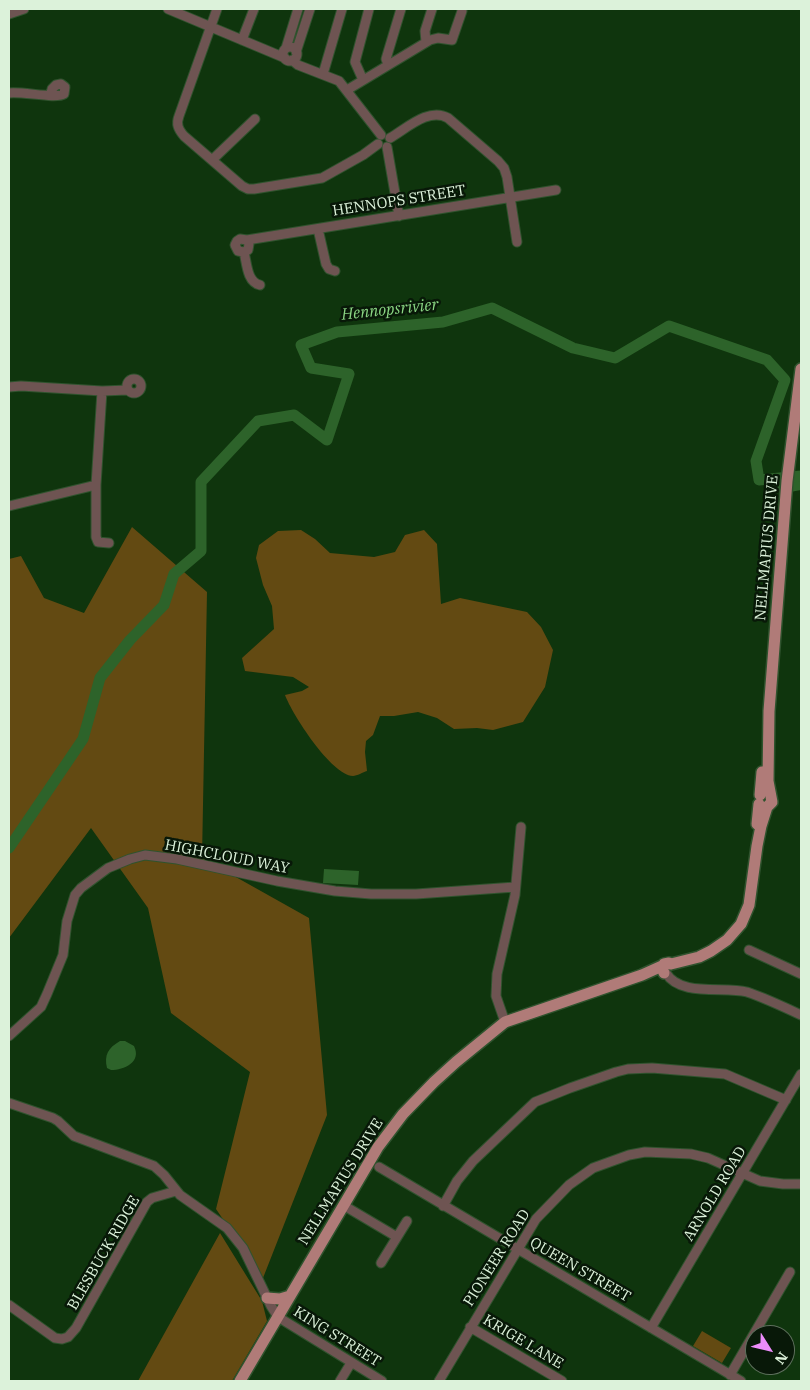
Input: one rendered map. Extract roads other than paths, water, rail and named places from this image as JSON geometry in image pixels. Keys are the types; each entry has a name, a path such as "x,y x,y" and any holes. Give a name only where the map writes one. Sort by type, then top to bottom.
{"main road":[{"name":"NELLMAPIUS DRIVE","path":"240,1381 378,1147 403,1114 456,1062 505,1022 668,969 705,954 718,947 734,934 744,920 749,905 764,800 764,747 768,731 786,496 801,369"},
{"path":"267,1298 280,1299 290,1296"}],"street":[{"path":"9,14 24,9"},
{"path":"168,9 179,11 210,27 266,51 290,54 311,69 339,81 347,90 379,140 382,148 387,147 391,143 390,138 386,134 379,140 363,155 322,178 254,189 244,188 180,131 177,124 179,116 210,27 217,9"},
{"path":"242,40 254,9"},
{"path":"323,74 342,9"},
{"path":"363,80 355,62 369,9"},
{"path":"388,64 386,59 401,9"},
{"path":"426,42 424,31 432,9"},
{"path":"297,11 309,12 290,54 297,11"},
{"path":"347,90 426,42 438,38 452,40 462,11"},
{"path":"9,92 51,94"},
{"path":"390,138 431,115 439,114 445,117 501,164 507,177 517,242"},
{"path":"212,160 255,119"},
{"path":"387,147 399,216"},
{"name":"HENNOPS STREET","path":"260,286 251,280 244,252 249,248 247,240 556,190"},
{"path":"318,229 326,264 328,268 335,271"},
{"path":"9,387 21,386 102,391 128,390"},
{"path":"102,391 96,486 96,537 98,542 109,543"},
{"path":"9,506 96,486"},
{"path":"505,1022 496,996 497,974 515,895 521,826"},
{"name":"HIGHCLOUD WAY","path":"9,1036 40,1007 47,994 63,954 66,925 75,895 81,888 108,868 130,859 145,856 177,859 277,881 335,891 371,894 416,894 516,887"},
{"path":"749,950 801,974"},
{"path":"668,969 679,985 693,988 748,992 801,1015"},
{"path":"443,1206 457,1181 473,1161 535,1102 616,1072 647,1068 725,1074 786,1100"},
{"name":"ARNOLD ROAD","path":"651,1328 801,1074"},
{"path":"9,1103 58,1120 74,1136 150,1164 161,1172 176,1191 194,1206 222,1224 236,1238 246,1252 278,1317"},
{"name":"PIONEER ROAD","path":"439,1381 536,1219 569,1185 593,1168 620,1158 645,1152 692,1154 708,1158 742,1174 771,1183 801,1184"},
{"name":"QUEEN STREET","path":"379,1167 741,1381"},
{"name":"BLESBUCK RIDGE","path":"9,1305 50,1335 62,1339 70,1335 76,1328 147,1202 152,1198 176,1191"},
{"path":"343,1205 397,1238"},
{"path":"381,1263 407,1221"},
{"path":"730,1375 790,1272"},
{"name":"KING STREET","path":"278,1317 382,1381"},
{"name":"KRIGE LANE","path":"470,1327 562,1381"},
{"path":"340,1381 351,1363"}],"waterway":[{"name":"Hennopsrivier","path":"9,848 83,739 100,678 130,640 164,605 174,574 201,551 201,482 258,421 294,415 327,440 349,374 311,368 301,345 337,332 443,322 492,308 573,348 615,358 669,326 767,360 785,380 756,461 759,480 801,476"}]}
